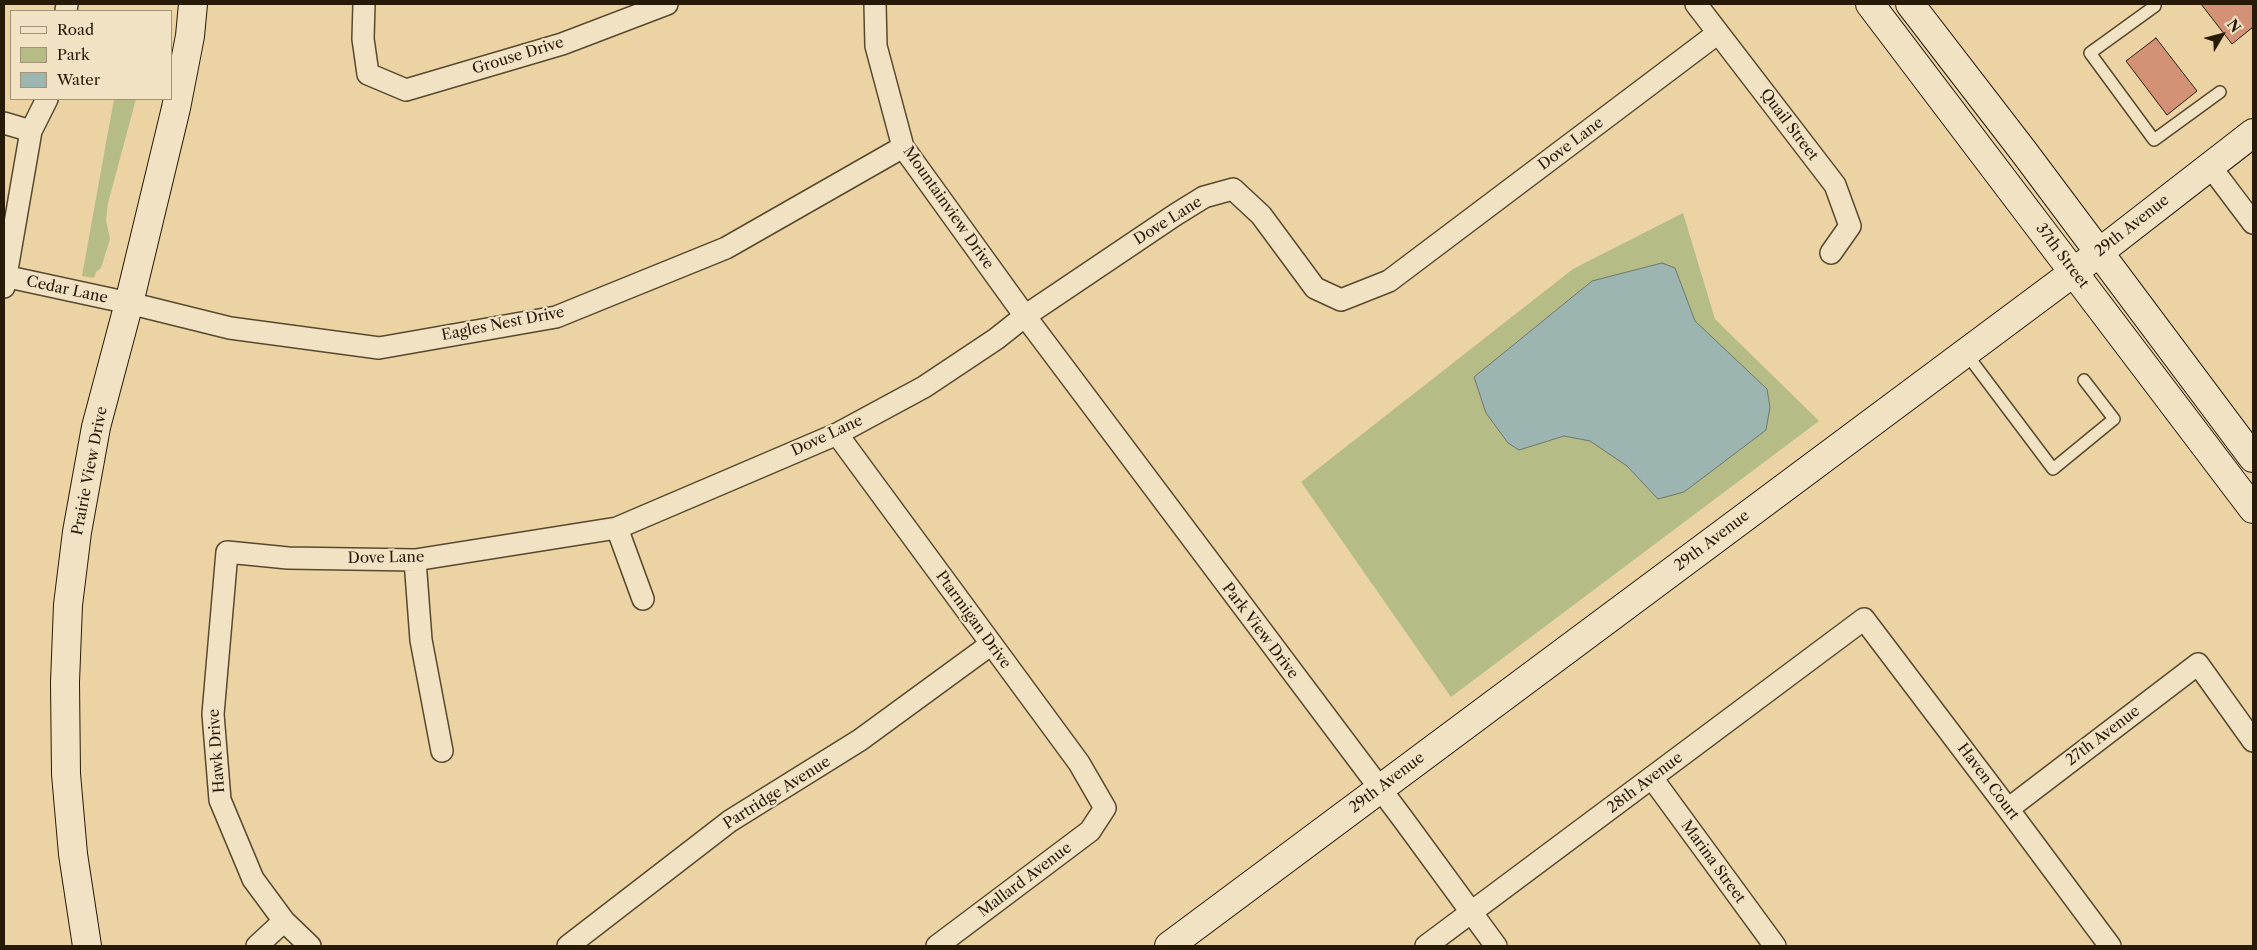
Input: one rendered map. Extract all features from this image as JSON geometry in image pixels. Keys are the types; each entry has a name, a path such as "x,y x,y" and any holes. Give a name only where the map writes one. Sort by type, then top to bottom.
{"main road":[{"name":"Prairie View Drive","path":"87,946 73,854 66,774 65,682 68,605 77,532 96,428 129,303 177,105 190,36 193,4"},
{"name":"37th Street","path":"1870,4 2253,509"},
{"path":"1910,4 2099,251 2253,458"},
{"name":"29th Avenue","path":"1169,946 2074,272 2253,133"}],"street":[{"name":"Grouse Drive","path":"364,4 363,39 368,74 406,90 562,44 667,4"},
{"name":"Mountainview Drive","path":"875,4 876,46 903,147 1025,316"},
{"name":"Quail Street","path":"1696,4 1834,185 1850,226 1831,253"},
{"name":"Dove Lane","path":"223,595 227,552 288,558 415,560 617,528 837,434 924,387 1174,214 1204,197 1233,189 1261,216 1315,288 1341,300 1388,281 1718,33"},
{"path":"4,280 32,131 47,100"},
{"path":"4,123 32,131"},
{"name":"Eagles Nest Drive","path":"129,303 230,328 380,348 556,317 726,248 903,147"},
{"path":"2210,166 2253,223"},
{"name":"Cedar Lane","path":"4,280 129,303"},
{"name":"Park View Drive","path":"1025,316 1496,946"},
{"name":"Ptarmigan Drive","path":"837,434 990,645 1079,763 1106,808"},
{"path":"617,528 643,599"},
{"path":"415,560 421,640 442,750"},
{"name":"Hawk Drive","path":"223,595 213,714 220,800 253,880 284,922 310,946"},
{"name":"28th Avenue","path":"1426,946 1864,619"},
{"name":"Haven Court","path":"1864,619 2110,946"},
{"name":"Partridge Avenue","path":"568,946 730,821 806,776 860,740 990,645"},
{"name":"27th Avenue","path":"2008,809 2198,664 2253,741"},
{"name":"Marina Street","path":"1652,778 1775,946"},
{"name":"Mallard Avenue","path":"938,946 1090,831 1106,808"},
{"path":"257,946 284,922"}],"lane":[{"path":"2155,6 2090,53 2154,140 2220,92"},
{"path":"1965,352 2053,469 2114,419 2084,380"}],"green space":[{"path":"114,100 136,100 108,203 106,220 110,239 101,268 96,272 94,278 82,276"},
{"path":"1683,213 1715,319 1819,421 1451,697 1301,482 1573,269"}],"water":[{"path":"1662,263 1675,268 1695,321 1767,389 1770,407 1766,430 1684,492 1658,499 1627,466 1590,441 1564,436 1519,450 1508,443 1486,413 1474,377 1592,281"}],"building":[{"path":"2201,4 2253,4 2253,27 2232,44"},
{"path":"2156,38 2197,91 2167,115 2126,61"}]}
